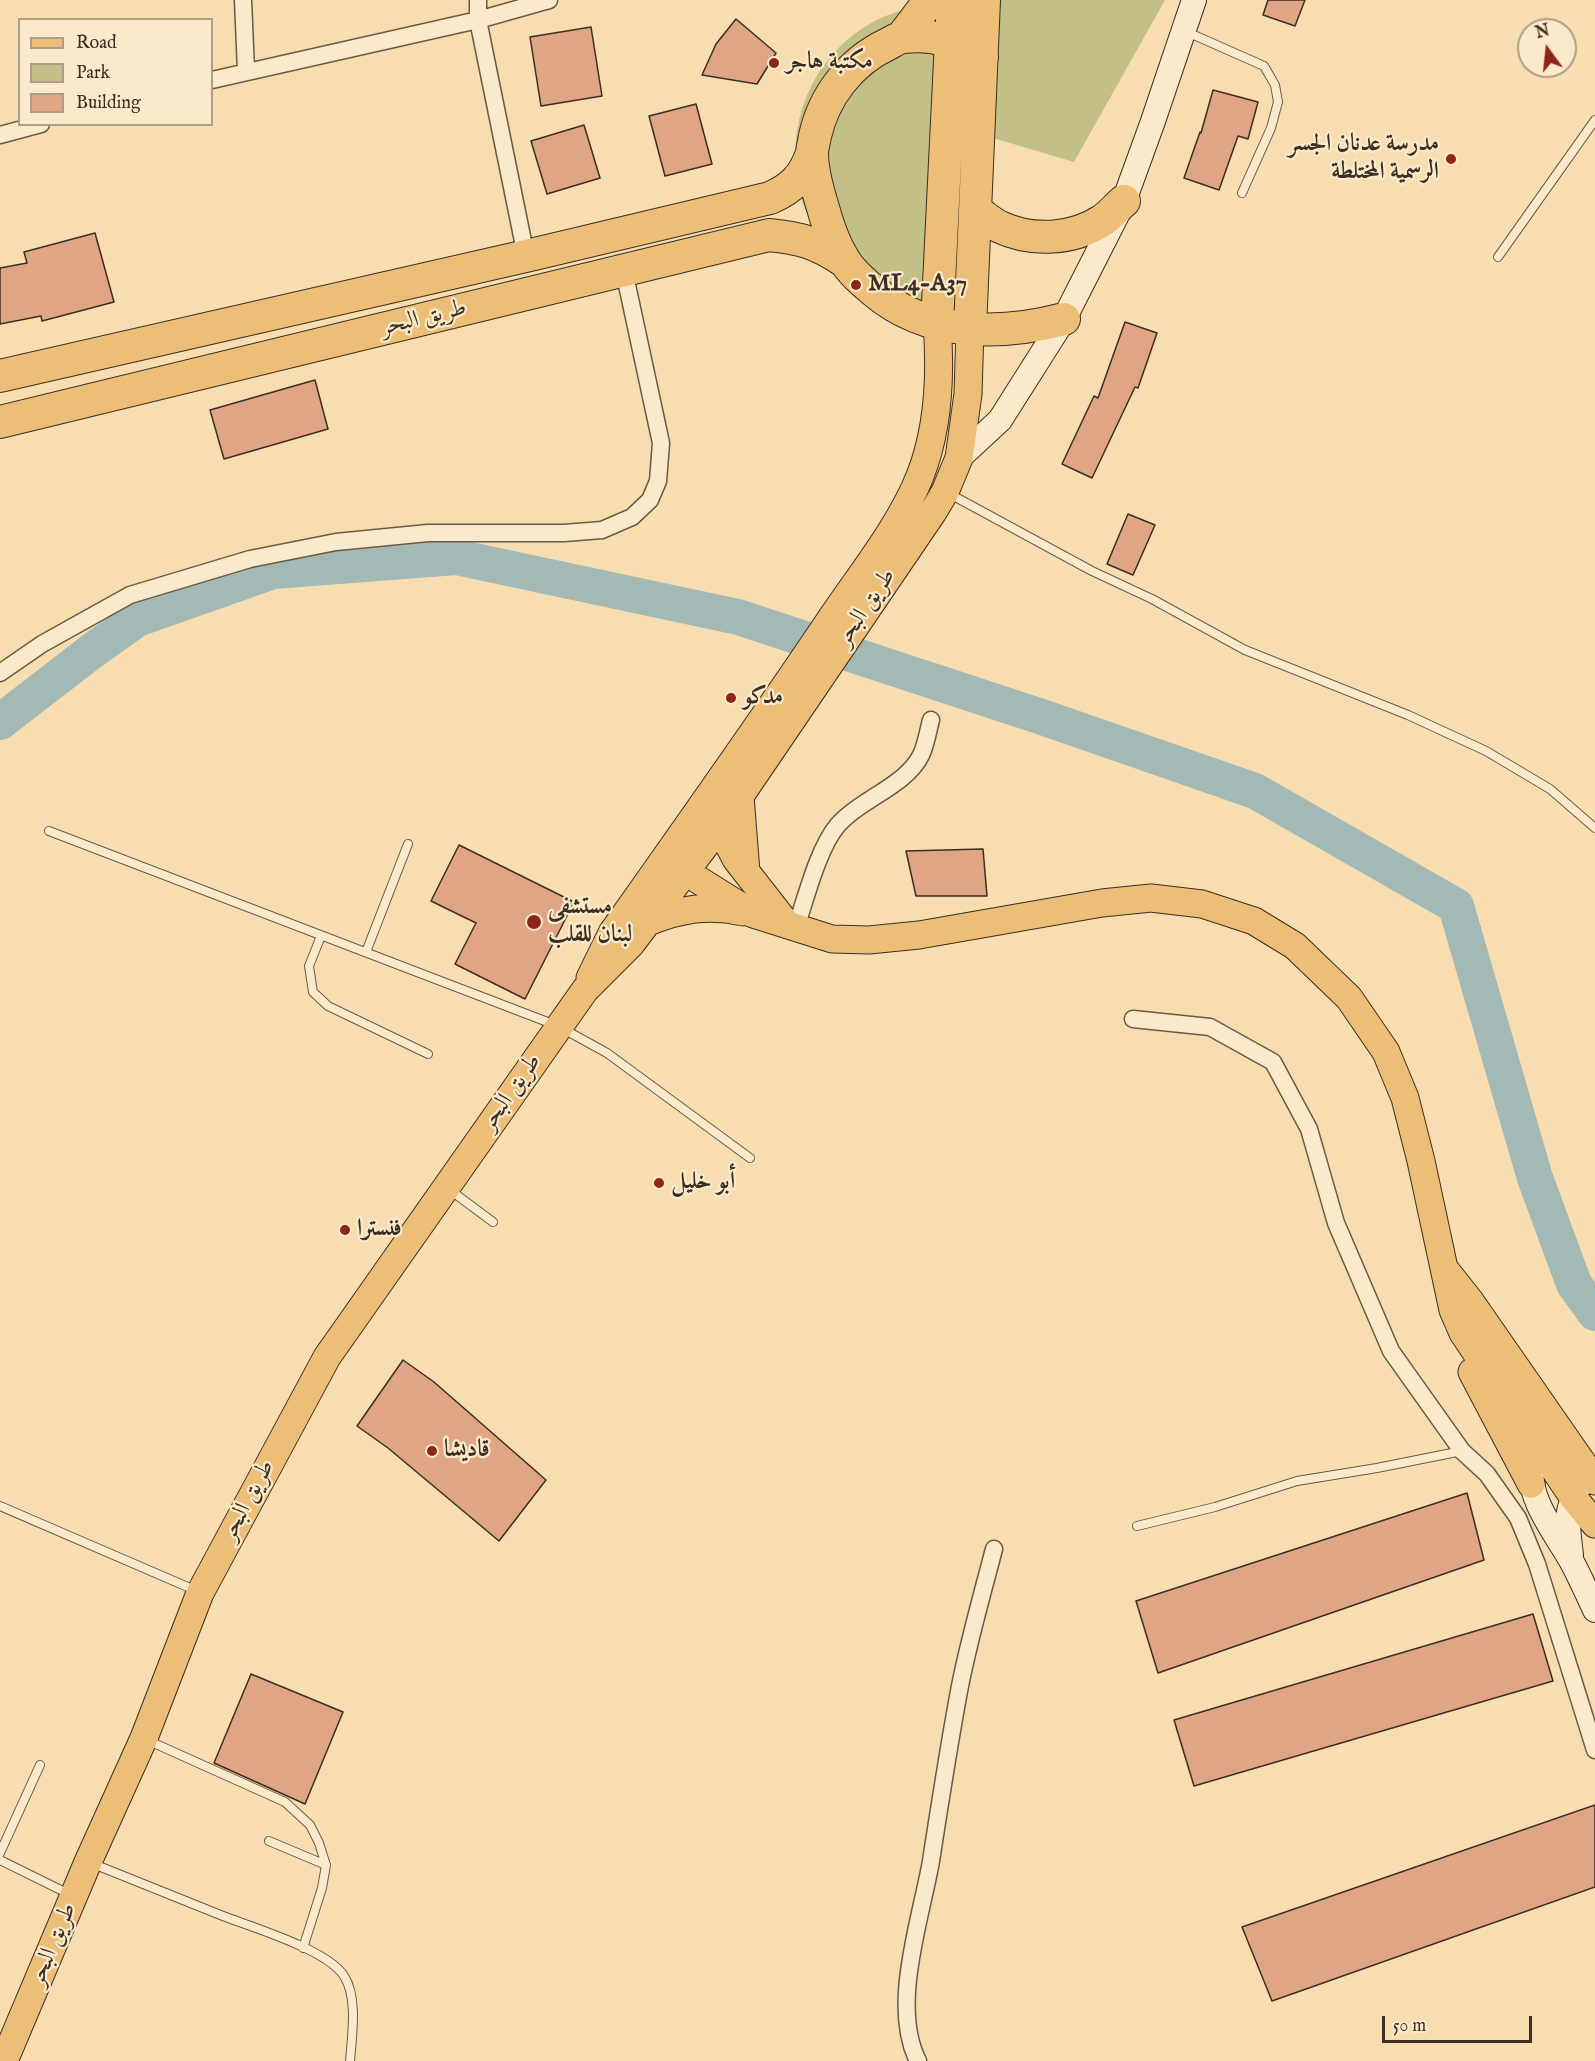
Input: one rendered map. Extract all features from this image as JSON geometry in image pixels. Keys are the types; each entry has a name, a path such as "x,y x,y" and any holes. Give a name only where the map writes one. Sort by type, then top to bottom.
{"highway":[{"path":"902,37 930,0"},
{"path":"953,0 937,324 970,329 1018,328 1064,319"},
{"name":"طريق البحر","path":"970,329 984,0"},
{"name":"طريق البحر","path":"0,376 770,198 785,192 798,182 807,168 818,123 831,94 850,70 874,50 902,37 927,36 951,40 982,57"},
{"name":"طريق البحر","path":"812,153 816,184 831,235 844,261"},
{"path":"976,211 999,226 1025,235 1052,237 1079,232 1095,224 1124,201"},
{"name":"طريق البحر","path":"0,422 769,236 796,237 821,246 844,261 884,300 909,315 937,324"},
{"path":"938,293 972,293"}],"main road":[{"name":"طريق البحر","path":"585,990 612,933 675,865 719,827 740,796 920,477 935,421 939,388 937,324"},
{"name":"طريق البحر","path":"4,2061 88,1862 144,1738 200,1593 327,1357 558,1026 585,990 617,960 648,922 675,865 822,653 933,512 945,492 959,458 968,394 970,329"},
{"path":"740,796 747,874"},
{"path":"719,827 726,844 747,874 791,925"},
{"path":"675,865 753,914"},
{"path":"648,922 673,912 700,907 727,908 791,925 832,939 869,940 969,927 1101,903 1151,898 1202,904 1254,921 1295,946 1349,998 1386,1052 1405,1098 1453,1310 1463,1333 1473,1377 1531,1484"},
{"path":"1445,1269 1470,1300 1553,1445 1573,1497 1595,1524"},
{"path":"1463,1333 1553,1445 1591,1475"}],"street":[{"path":"243,0 246,71"},
{"path":"478,0 478,20 526,256"},
{"path":"213,80 478,20 549,0"},
{"path":"959,458 1000,420 1064,319 1124,201 1194,0"},
{"path":"0,135 33,126"},
{"path":"0,673 42,644 130,595 250,559 336,542 428,533 564,533 603,530 632,517 650,500 658,481 660,443 624,271"},
{"path":"791,925 825,846 837,827 856,807 912,768 921,756 931,720"},
{"path":"1133,1019 1210,1027 1272,1062 1309,1130 1336,1223 1391,1351 1462,1451 1487,1474 1518,1518 1537,1564 1595,1750"},
{"path":"1553,1445 1532,1466 1531,1484 1551,1528 1572,1563 1595,1610"},
{"path":"1572,1563 1567,1524 1568,1509 1573,1497 1591,1475"},
{"path":"918,2061 909,2037 907,2022 910,1960 928,1874 961,1684 994,1549"}],"lane":[{"path":"1184,31 1263,66 1275,85 1278,102 1271,128 1242,193"},
{"path":"1498,257 1595,120"},
{"path":"945,492 1245,650 1408,715 1486,751 1550,789 1595,828"},
{"path":"49,831 558,1026 607,1053 750,1158"},
{"path":"366,952 408,844"},
{"path":"321,936 309,966 313,992 328,1006 428,1054"},
{"path":"447,1188 493,1222"},
{"path":"1137,1526 1215,1507 1297,1481 1462,1451"},
{"path":"0,1506 200,1593"},
{"path":"144,1738 285,1802 310,1825 320,1843 326,1865 322,1888 303,1948"},
{"path":"0,1854 40,1765"},
{"path":"269,1841 326,1865"},
{"path":"0,1860 75,1896"},
{"path":"88,1862 303,1948 333,1963 345,1976 350,1993 353,2014 350,2061"}],"green space":[{"path":"956,0 1165,0 1074,162 956,127 934,303 919,302 894,294 813,223 799,192 795,152 797,130 811,87 822,68 854,35 873,22 893,13"}],"building":[{"path":"1268,0 1305,0 1295,26 1263,15"},
{"path":"736,19 776,53 757,84 702,75 716,44"},
{"path":"591,27 602,96 541,106 530,37"},
{"path":"1213,90 1258,102 1248,139 1238,136 1219,190 1184,178 1201,133"},
{"path":"696,104 712,164 665,176 649,116"},
{"path":"584,125 600,178 547,194 531,141"},
{"path":"95,233 114,302 42,321 41,316 0,324 0,268 27,263 24,252"},
{"path":"1125,322 1157,333 1138,388 1135,387 1092,478 1062,464 1094,396 1098,398"},
{"path":"315,380 328,429 224,459 210,410"},
{"path":"1128,514 1155,525 1133,575 1107,564"},
{"path":"459,845 574,902 525,999 455,964 476,923 431,901"},
{"path":"983,849 987,896 916,896 906,851"},
{"path":"403,1360 434,1382 546,1480 499,1541 388,1448 357,1426"},
{"path":"1467,1493 1484,1560 1158,1673 1136,1601"},
{"path":"1533,1614 1553,1681 1194,1786 1174,1720"},
{"path":"251,1674 343,1712 305,1804 214,1763"},
{"path":"1595,1805 1595,1887 1272,2001 1242,1927"}],"waterway":[{"path":"0,722 137,619 273,571 456,557 738,617 1042,717 1255,791 1456,906 1535,1178 1574,1284 1595,1313"}],"place":[{"name":"مكتبة هاجر","path":"774,63"},
{"name":"مدرسة عدنان الجسر الرسمية المختلطة","path":"1451,159"},
{"name":"ML4-A37","path":"856,285"},
{"name":"مدكو","path":"731,698"},
{"name":"مستشفى لبنان للقلب","path":"534,922"},
{"name":"أبو خليل","path":"659,1183"},
{"name":"فنسترا","path":"345,1230"},
{"name":"قاديشا","path":"432,1451"}]}
